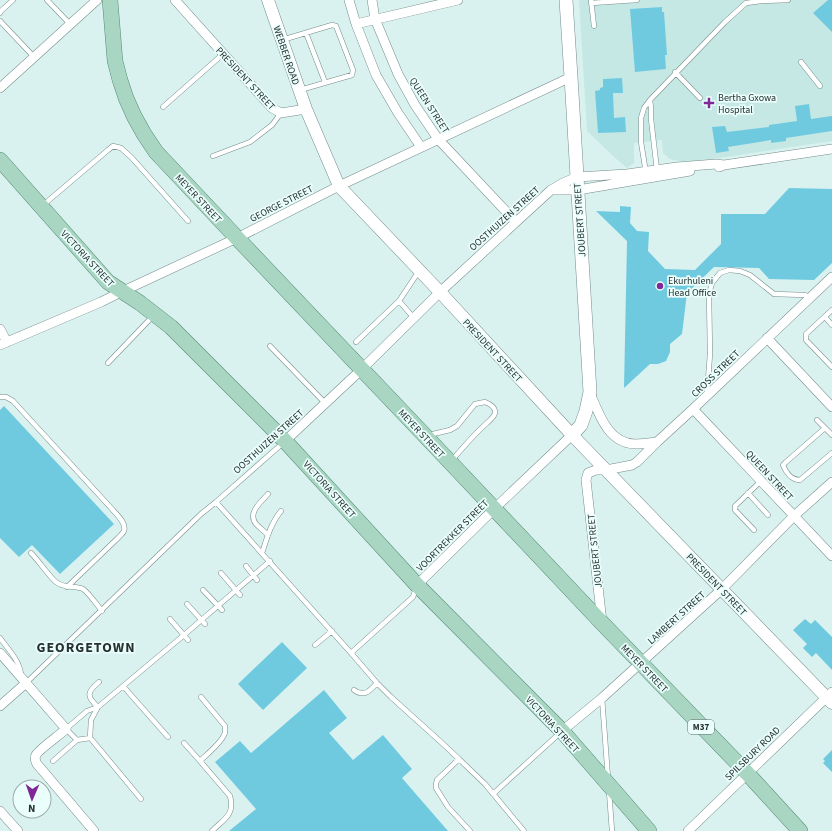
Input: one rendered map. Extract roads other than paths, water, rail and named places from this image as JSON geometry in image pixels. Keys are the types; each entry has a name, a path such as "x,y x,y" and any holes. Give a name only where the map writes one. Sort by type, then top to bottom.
{"main road":[{"name":"MEYER STREET","path":"110,0 115,61 120,80 134,116 156,152 640,664 747,773 800,831"},
{"name":"JOUBERT STREET","path":"566,0 590,392 581,425 572,435"},
{"name":"VICTORIA STREET","path":"0,160 108,282 121,292 140,303 171,327 286,441 418,585 562,731 649,831"}],"street":[{"path":"0,88 97,0"},
{"name":"PRESIDENT STREET","path":"175,0 272,108 281,113 306,109 339,186 440,292 572,435 830,698"},
{"name":"WEBBER ROAD","path":"268,0 306,109"},
{"path":"348,0 376,75 398,113 421,147"},
{"name":"QUEEN STREET","path":"372,0 375,19 398,74 415,105 438,139 516,222"},
{"path":"356,24 458,0"},
{"name":"GEORGE STREET","path":"4,343 101,302 236,238 339,186 571,77"},
{"path":"577,183 719,167 832,149"},
{"path":"577,183 627,174 646,175"},
{"name":"OOSTHUIZEN STREET","path":"286,441 440,292 551,190 563,183 577,183"},
{"name":"OOSTHUIZEN STREET","path":"551,190 577,183"},
{"name":"CROSS STREET","path":"606,470 632,465 637,462 832,277"},
{"path":"0,329 4,343"},
{"path":"767,338 832,407"},
{"path":"590,392 602,421 610,432 621,440 634,444 657,442"},
{"name":"QUEEN STREET","path":"693,409 832,556"},
{"name":"VOORTREKKER STREET","path":"418,585 494,508 572,435"},
{"name":"JOUBERT STREET","path":"602,623 586,480 588,473 592,471 606,470"},
{"name":"LAMBERT STREET","path":"562,731 602,698 722,589 794,516 832,482"},
{"path":"0,653 66,729 40,750 36,755 35,760 94,831"},
{"name":"OOSTHUIZEN STREET","path":"0,706 24,680"},
{"name":"SPILSBURY ROAD","path":"688,831 747,773 830,698"},
{"path":"0,811 18,831"}],"lane":[{"path":"0,13 13,0"},
{"path":"47,0 70,24"},
{"path":"594,26 591,2 637,0"},
{"path":"646,175 641,142 641,118 644,108 650,100 675,72 725,22 746,4 761,0 788,0"},
{"path":"0,21 34,57"},
{"path":"282,40 332,25 336,26 353,70 352,75 300,90"},
{"path":"306,33 325,82"},
{"path":"163,107 223,54"},
{"path":"801,62 820,86"},
{"path":"675,72 700,98"},
{"path":"650,100 650,119 658,174"},
{"path":"213,156 250,142 272,125 281,113"},
{"path":"41,207 113,146 121,148 132,158 188,220"},
{"path":"707,396 710,354 709,294 712,283 720,273 729,270 740,271 750,275 774,294 805,295 810,298"},
{"path":"356,342 399,301 419,271"},
{"path":"399,301 414,318"},
{"path":"832,310 806,334 805,337 806,340 832,367"},
{"path":"108,363 154,314"},
{"path":"825,317 832,325"},
{"path":"270,346 325,404"},
{"path":"0,397 6,397 13,401 112,509 123,522 125,527 124,531 118,538 67,587"},
{"path":"425,436 450,430 457,426 476,404 485,402 490,404 495,413 493,417 450,462"},
{"path":"817,420 832,435"},
{"path":"825,428 783,465 793,479 800,480 832,453"},
{"name":"OOSTHUIZEN STREET","path":"24,680 102,611 201,514 286,441"},
{"path":"754,530 735,510 735,508 761,481"},
{"path":"748,493 768,515"},
{"path":"268,494 255,509 253,516 256,523 268,535"},
{"path":"216,502 352,652 377,683 485,784 524,831"},
{"path":"262,553 268,535 281,511"},
{"path":"31,553 56,582 63,586 82,589 102,611"},
{"path":"77,740 66,729 87,711 98,707 164,652 203,622 218,606 270,562"},
{"path":"246,566 257,580"},
{"path":"221,573 240,595"},
{"name":"VOORTREKKER STREET","path":"352,652 413,597 418,585"},
{"path":"203,590 222,610"},
{"path":"187,604 203,622"},
{"path":"170,619 188,640"},
{"path":"315,645 332,631"},
{"path":"0,638 17,661 24,680"},
{"path":"164,652 168,657"},
{"path":"98,707 91,701 90,695 91,689 99,682"},
{"path":"354,690 358,694 363,694 368,692 377,683"},
{"path":"123,686 168,737"},
{"path":"200,761 221,741 226,731 225,726 201,697"},
{"path":"602,698 612,831"},
{"path":"98,707 91,720 90,738 141,799"},
{"name":"LAMBERT STREET","path":"493,794 562,731"},
{"path":"53,761 77,740 90,738"},
{"path":"184,743 230,796 232,802 230,814 212,831"},
{"path":"459,759 437,780 436,788 448,807 470,831"}],"place":[{"name":"Bertha Gxowa Hospital","path":"709,103"},
{"name":"Ekurhuleni Head Office","path":"660,286"}],"district":[{"name":"GEORGETOWN","path":"86,647"}]}
